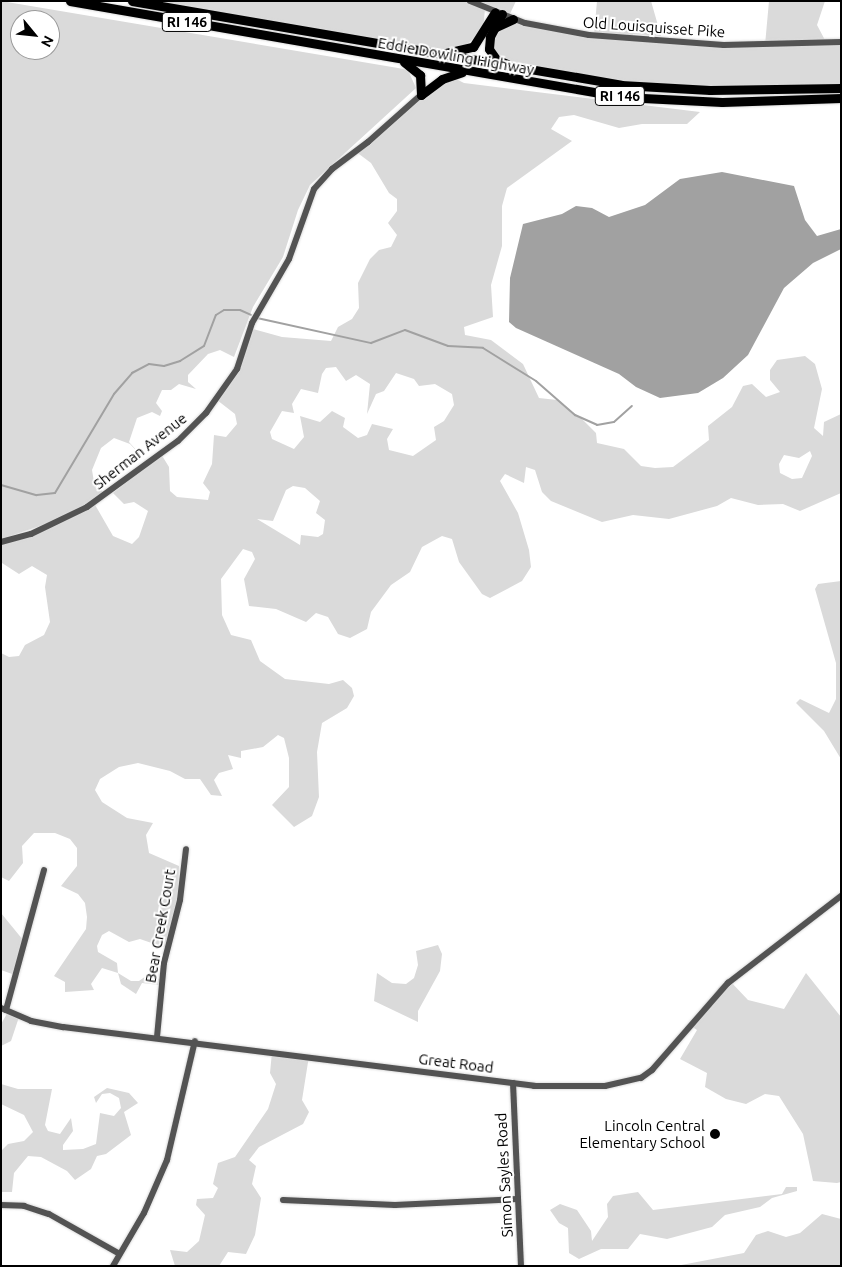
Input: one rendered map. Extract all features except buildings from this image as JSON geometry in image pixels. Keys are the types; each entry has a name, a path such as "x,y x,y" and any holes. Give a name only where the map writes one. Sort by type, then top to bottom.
{"highway":[{"name":"Eddie Dowling Highway","path":"70,1 464,72 660,100 841,98"},
{"name":"Eddie Dowling Highway","path":"132,1 521,70 675,90 841,88"},
{"path":"434,55 473,47 498,13"},
{"path":"498,13 489,43 491,54 521,70"},
{"path":"494,28 513,19"},
{"path":"402,60 420,74 421,95"},
{"path":"421,95 442,78 464,72"}],"street":[{"name":"Old Louisquisset Pike","path":"470,1 513,19 559,31 724,45 841,42"},
{"name":"Sherman Avenue","path":"1,542 31,534 87,507 178,441 206,413 237,369 252,323 289,259 314,189 332,169 368,142 421,95"},
{"name":"Bear Creek Court","path":"157,1037 164,963 180,900 186,849"},
{"path":"3,1009 44,870"},
{"name":"Great Road","path":"3,1009 51,1025 195,1041 513,1083 583,1088 641,1078 671,1052 728,983 841,896"},
{"path":"113,1266 167,1160 195,1041"},
{"name":"Simon Sayles Road","path":"513,1083 521,1266"},
{"path":"282,1200 395,1205 517,1199"},
{"path":"1,1205 24,1206 49,1214 120,1254"}],"shaded area":[{"path":"1,1 54,10 10,10 10,60 60,60 60,11 408,70 416,88 310,185 298,210 283,257 253,307 234,357 220,350 208,354 188,375 188,382 196,389 179,384 171,390 162,390 156,403 162,411 160,416 152,412 137,418 129,442 147,462 130,444 114,438 101,448 92,470 94,482 105,494 58,520 1,539"},
{"path":"131,1 516,1 509,16 594,35 597,1 651,1 661,36 633,34 632,38 765,45 769,1 825,1 817,25 826,42 841,42 841,88 672,90 502,61 488,46 505,16 485,9 483,31 462,48 410,55 395,47"},
{"path":"448,75 464,83 700,112 687,124 642,124 619,128 574,115 559,117 551,129 572,141 507,188 502,206 502,246 491,285 493,317 464,327 465,335 491,340 523,364 539,398 557,400 582,419 596,433 597,443 624,449 641,466 655,468 673,467 709,440 708,426 732,407 743,386 752,384 766,397 780,392 770,380 770,370 777,360 805,356 815,364 822,389 814,428 823,436 824,422 841,414 841,493 800,511 783,504 758,505 731,498 717,506 669,519 633,515 602,522 551,501 542,492 535,470 526,467 524,483 505,474 500,481 518,513 529,550 531,567 522,581 490,598 482,594 459,562 452,539 442,536 422,547 410,572 391,585 371,612 367,629 350,638 338,634 328,617 316,613 306,622 276,609 249,606 244,579 255,559 252,552 243,549 221,579 222,615 231,635 251,640 260,661 285,679 329,684 343,680 352,688 354,696 347,708 322,723 317,752 319,797 312,816 294,827 272,805 289,787 289,758 284,738 278,735 263,747 241,751 241,758 228,755 233,769 219,773 214,780 222,796 211,795 200,779 185,779 170,771 138,763 119,767 100,779 95,790 102,802 127,818 153,823 146,835 149,853 179,866 178,899 166,948 140,939 129,942 109,931 102,935 97,946 98,952 117,963 118,973 102,968 91,984 94,990 65,992 65,982 54,976 86,929 85,903 78,894 61,886 77,866 77,848 70,839 55,833 34,833 22,846 23,863 9,881 1,877 1,653 9,657 19,656 25,645 44,635 50,622 45,587 47,575 32,566 19,574 2,563 1,543 19,539 94,503 113,536 132,544 139,537 148,511 134,502 124,504 113,493 161,454 169,467 170,491 177,497 208,500 210,492 203,483 212,464 214,435 226,437 237,424 235,414 217,400 253,329 282,337 331,341 338,327 352,319 359,308 358,283 370,259 379,250 391,247 397,235 388,223 397,211 397,199 389,193 371,163 355,151 413,98","holes":["336,367 346,381 356,375 370,384 367,414 376,394 384,391 396,373 414,379 419,386 435,384 452,394 454,405 444,421 434,427 436,440 413,456 389,450 387,439 393,429 372,424 367,435 358,438 343,427 345,418 332,411 320,422 300,416 304,437 294,449 272,439 270,432 282,411 294,413 292,404 301,389 318,393 322,374 326,368","810,451 812,456 802,478 792,479 780,473 779,464 784,455 799,458","293,486 305,488 320,501 316,513 325,520 323,534 318,537 301,535 300,545 257,519 273,521 286,490"]},
{"path":"722,172 794,186 805,220 817,236 841,229 841,249 813,263 784,288 748,355 723,378 698,393 660,398 636,387 619,374 516,328 509,322 510,278 523,224 562,214 576,206 592,208 609,217 645,205 680,179"},
{"path":"841,581 841,759 824,731 796,703 800,699 829,713 836,699 836,663 815,589 818,584"},
{"path":"1,913 23,940 15,975 1,970"},
{"path":"438,945 442,954 440,971 418,1011 418,1022 374,1001 377,973 392,983 406,984 414,978 418,965 416,951"},
{"path":"118,973 131,981 139,981 146,976 160,979 159,985 142,983 136,994 121,984"},
{"path":"806,973 841,1017 841,1182 837,1183 813,1181 803,1134 779,1096 765,1094 746,1104 726,1099 705,1087 707,1073 680,1059 697,1030 691,1026 719,987 730,981 748,1000 784,1009"},
{"path":"8,1012 19,1017 11,1041 1,1046 1,1024"},
{"path":"272,1052 309,1056 302,1100 309,1112 303,1124 259,1147 249,1160 256,1166 252,1184 261,1198 255,1235 246,1254 228,1252 219,1266 175,1266 170,1250 187,1252 199,1241 205,1215 196,1205 197,1199 213,1198 218,1188 213,1184 218,1163 235,1157 268,1109 276,1084 270,1073"},
{"path":"1,1084 18,1089 52,1089 45,1125 48,1131 60,1134 71,1118 73,1131 63,1145 63,1150 83,1149 96,1144 100,1113 114,1116 121,1108 119,1098 110,1093 102,1094 96,1103 94,1097 107,1088 129,1093 138,1103 124,1112 131,1135 106,1154 97,1156 91,1169 75,1180 67,1171 41,1157 28,1156 14,1173 12,1192 1,1192 1,1151 8,1144 24,1141 33,1132 24,1115 1,1104"},
{"path":"786,1187 797,1187 797,1191 772,1198 760,1207 725,1215 712,1227 667,1239 640,1234 628,1249 601,1249 579,1259 569,1253 568,1228 559,1223 550,1210 560,1204 577,1210 591,1231 592,1241 608,1217 607,1204 613,1196 638,1192 653,1210 782,1194"},
{"path":"822,1214 841,1219 841,1266 676,1266 744,1253 756,1235 768,1231 786,1237 800,1233"}],"waterway":[{"path":"1,485 37,495 55,493 114,394 132,373 149,364 164,366 180,361 204,346 216,315 224,310 240,310 251,315"},
{"path":"257,318 371,343 405,330 448,346 483,348 536,381 575,415 597,425 614,422 632,406"}],"place":[{"name":"Lincoln Central Elementary School","path":"715,1134"}]}
